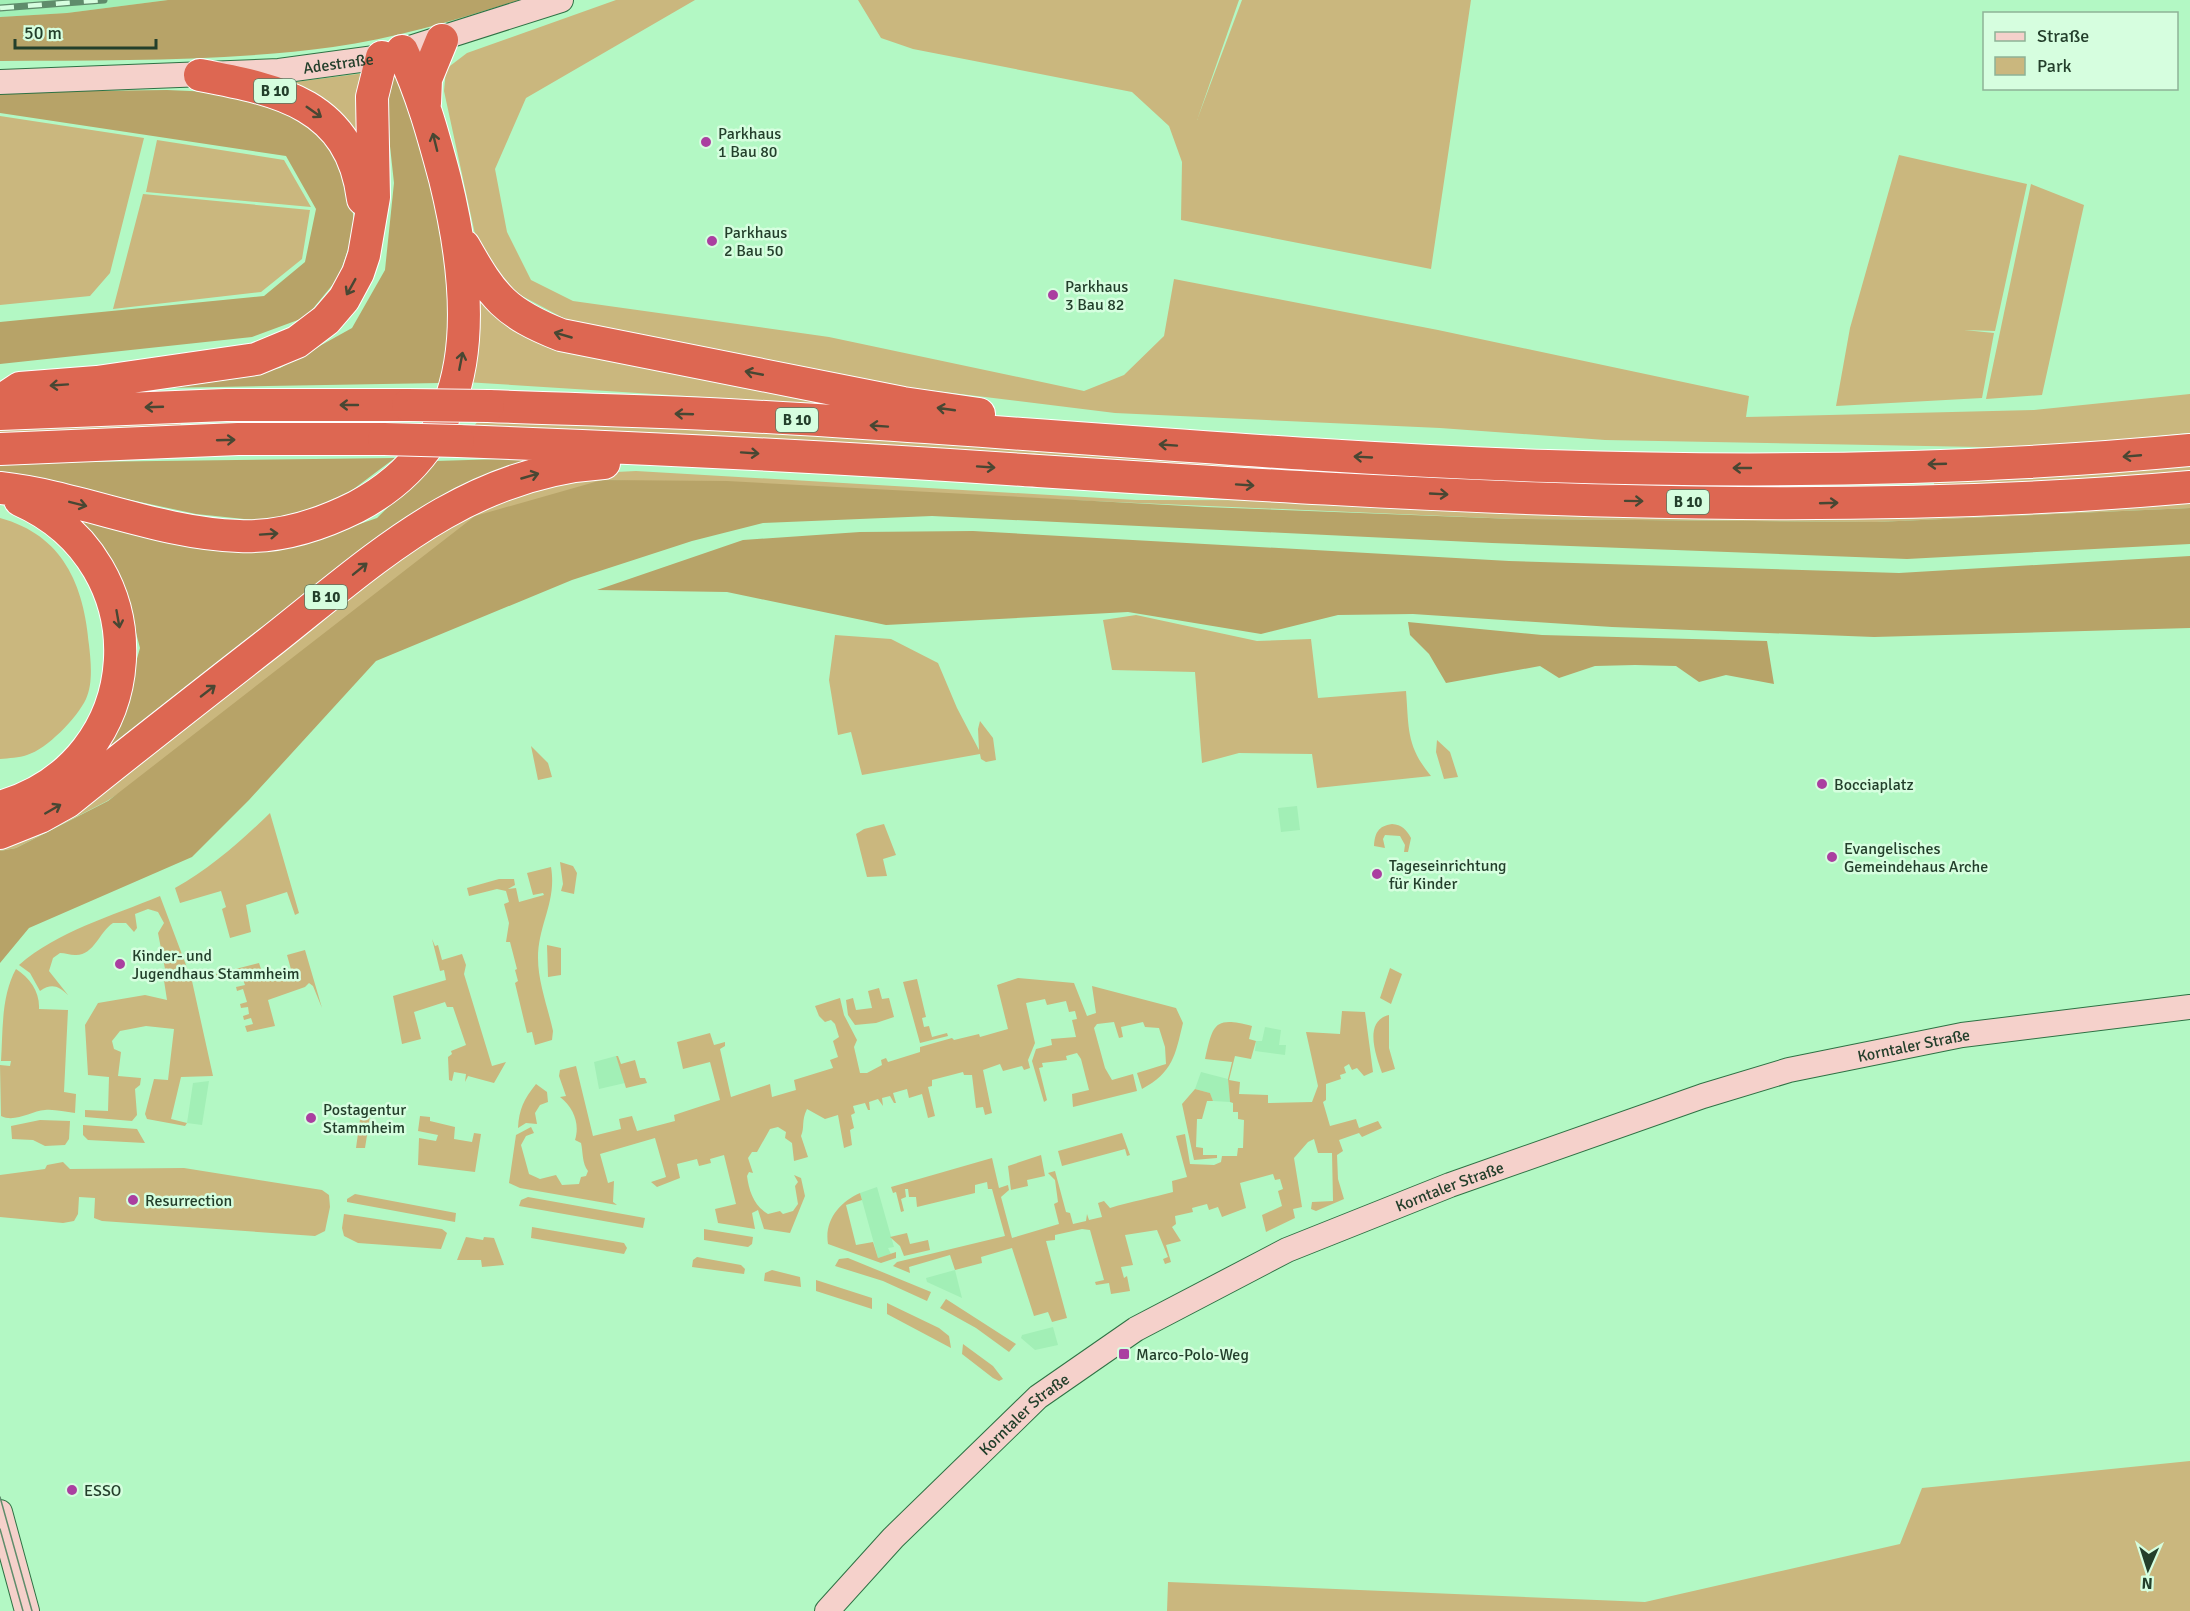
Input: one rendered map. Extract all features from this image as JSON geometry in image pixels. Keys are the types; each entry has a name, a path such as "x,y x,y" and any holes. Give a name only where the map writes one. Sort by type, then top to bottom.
{"highway":[{"path":"0,490 32,492 178,530 240,536 289,532 338,516 379,495 411,465 442,424 457,382 465,339 459,236 426,104 426,79 442,40"},
{"path":"392,54 426,104"},
{"name":"B 10","path":"0,401 20,388 97,382 221,366 256,359 282,349 311,333 344,299 358,273 374,197 372,97 392,54"},
{"name":"B 10","path":"200,75 281,93 321,116 338,134 360,177 367,231"},
{"path":"459,236 484,282 499,301 532,324 561,335 903,402 1059,422 1105,441"},
{"name":"B 10","path":"0,414 226,405 488,406 729,415 1105,441 1547,466 1689,469 1817,468 2083,459 2190,450"},
{"name":"B 10","path":"0,449 238,439 458,441 691,449 1265,486 1538,499 1793,504 2094,496 2190,487"},
{"name":"B 10","path":"0,833 40,817 67,802 374,557 474,497 507,482 566,465 648,464 691,449"},
{"path":"0,490 42,510 86,549 97,565 111,594 117,612 121,645 118,678 110,710 84,753 47,785 0,807"}],"street":[{"name":"Adestraße","path":"0,82 279,70 392,54 442,40 561,0"},
{"name":"Korntaler Straße","path":"827,1611 893,1538 1038,1397 1136,1329 1287,1251 1450,1185 1704,1096 1789,1070 1962,1035 2190,1007"},
{"path":"0,1512 27,1611"}],"shaded area":[{"path":"0,0 168,0 67,13 0,17"},
{"path":"168,0 519,0 403,34 292,52 167,59 0,61 0,17 67,13"},
{"path":"391,69 410,88 450,253 456,337 440,383 163,388 280,368 352,328 385,270 394,183 384,91"},
{"path":"167,90 237,93 290,111 322,138 348,178 355,228 339,277 306,317 252,337 0,364 0,322 264,296 305,262 316,209 286,156 0,113 0,92"},
{"path":"395,458 335,503 263,521 196,514 0,472 0,463"},
{"path":"532,458 406,520 91,767 129,687 140,648 123,583 65,507 105,523 189,547 296,546 377,518 435,461"},
{"path":"602,480 727,481 1205,507 1514,519 1876,522 2190,508 2190,544 1907,559 1492,543 932,516 763,523 692,541 572,580 376,661 249,800 192,857 29,928 0,963 0,851 16,848 108,801 475,516"},
{"path":"973,531 1509,561 1899,573 2190,556 2190,628 1874,637 1612,627 1413,614 1338,615 1261,634 1128,612 886,625 727,592 597,590 743,540 860,532"},
{"path":"1408,622 1542,635 1767,641 1774,684 1726,675 1699,682 1676,666 1635,665 1595,666 1559,678 1540,666 1446,683 1429,654 1410,635"},
{"path":"1297,806 1300,830 1281,832 1278,808"},
{"path":"1265,1027 1281,1030 1279,1045 1286,1045 1285,1055 1255,1051 1256,1041 1262,1041"},
{"path":"616,1056 625,1083 599,1089 594,1062"},
{"path":"1201,1072 1228,1079 1230,1102 1213,1101 1210,1093 1195,1089"},
{"path":"209,1081 202,1125 187,1123 193,1083"},
{"path":"877,1187 894,1247 888,1248 891,1254 878,1258 860,1193"},
{"path":"955,1270 962,1298 927,1282 926,1278"},
{"path":"1053,1327 1058,1345 1035,1350 1021,1338 1022,1335"}],"green space":[{"path":"616,0 695,0 526,98 495,169 507,232 531,280 573,301 829,337 1084,391 1124,375 1164,336 1174,279 1438,330 1749,396 1746,417 2034,410 2190,394 2190,433 2033,448 1605,440 1440,428 1115,413 911,388 567,320 509,289 478,248 444,91 446,69 467,53"},
{"path":"858,0 1239,0 1197,120 1242,0 1471,0 1431,269 1181,220 1182,162 1169,126 1132,92 913,49 881,38"},
{"path":"365,73 370,176 287,83"},
{"path":"0,116 144,138 110,273 90,296 0,305"},
{"path":"157,140 284,160 311,207 146,192"},
{"path":"1899,155 2027,184 1995,331 1964,330 1994,333 1982,398 1836,406 1850,328"},
{"path":"2031,184 2084,205 2042,395 1986,399"},
{"path":"143,194 310,210 302,259 261,292 113,309"},
{"path":"474,284 519,328 873,408 465,382 478,346"},
{"path":"183,417 180,426 0,434 0,426"},
{"path":"481,418 690,428 1502,478 1503,486 473,427"},
{"path":"2190,465 2190,474 1934,488 1934,480"},
{"path":"636,471 1136,500 2190,501 2190,508 1876,522 1514,519 602,480 107,801 16,848 0,851 0,842 414,545 469,509 576,474"},
{"path":"0,518 22,526 40,537 55,550 66,565 82,602 91,673 90,687 82,707 61,732 35,752 21,757 0,759"},
{"path":"1136,615 1257,641 1311,639 1318,698 1406,691 1410,736 1417,755 1431,776 1317,788 1312,754 1239,753 1202,763 1195,672 1112,670 1103,620"},
{"path":"835,635 891,639 938,663 957,708 979,750 980,721 993,738 996,760 986,762 981,759 980,754 862,775 851,732 838,735 829,680"},
{"path":"1437,740 1450,752 1458,777 1444,779 1436,752"},
{"path":"531,746 548,763 552,777 538,780"},
{"path":"270,813 299,913 295,915 287,892 246,905 251,932 230,938 222,909 226,907 221,891 180,903 175,888 225,854"},
{"path":"884,824 896,855 883,859 887,876 867,877 856,834 864,829"},
{"path":"1392,824 1403,828 1411,838 1408,852 1404,852 1405,845 1400,836 1385,835 1383,839 1385,848 1374,846 1378,831 1383,826"},
{"path":"560,862 573,866 577,873 574,894 561,891 563,884"},
{"path":"551,867 552,891 541,934 538,967 553,1031 552,1040 535,1045 532,1032 527,1033 515,983 518,981 515,970 517,969 510,942 506,942 509,923 504,904 509,902 506,891 497,889 469,896 467,888 499,879 514,879 515,885 508,889 516,888 519,902 544,895 543,893 533,895 527,873"},
{"path":"160,896 192,981 213,1076 181,1077 171,1119 187,1123 185,1126 147,1119 145,1114 154,1079 168,1080 174,1029 146,1026 120,1031 112,1041 114,1049 121,1052 118,1076 141,1078 140,1085 135,1089 137,1115 132,1121 85,1117 85,1110 108,1111 109,1077 88,1075 85,1025 98,1003 145,995 167,1000 163,974 166,974 158,933 164,923 158,912 148,909 135,914 137,928 134,932 126,923 113,923 87,952 75,955 60,953 53,958 49,971 68,995 55,987 48,987 40,991 30,973 19,965 34,953 68,934"},
{"path":"432,939 435,946 438,945 442,960 462,954 466,965 464,974 492,1066 506,1062 494,1083 468,1076 465,1082 466,1074 454,1072 452,1081 449,1080 448,1057 452,1054 451,1051 466,1045 453,1007 447,1007 445,1002 414,1012 421,1039 402,1044 393,996 446,980 444,970 440,971"},
{"path":"547,945 561,948 561,975 548,977"},
{"path":"305,950 322,1008 313,986 309,983 305,987 268,1000 275,1026 247,1032 245,1026 253,1024 251,1018 244,1020 243,1016 249,1014 248,1007 241,1008 240,1004 247,1002 243,989 237,991 236,987 245,985 241,974 217,980 216,974 259,963 265,981 292,973 287,955"},
{"path":"1390,968 1402,974 1391,1004 1380,998"},
{"path":"16,969 33,986 38,997 39,1009 68,1010 64,1092 76,1094 75,1113 48,1110 12,1118 1,1116 0,1065 10,1066 11,1061 1,1061 4,1014 11,979"},
{"path":"1018,978 1074,983 1087,1016 1096,1013 1092,986 1176,1008 1183,1023 1171,1062 1160,1076 1142,1089 1137,1073 1166,1064 1165,1047 1159,1028 1145,1027 1143,1022 1121,1027 1123,1037 1119,1038 1114,1022 1097,1024 1094,1028 1105,1068 1112,1080 1133,1074 1137,1091 1073,1107 1072,1094 1089,1090 1081,1059 1077,1053 1066,1056 1067,1060 1042,1063 1043,1067 1039,1068 1047,1100 1044,1102 1032,1061 1036,1049 1052,1045 1051,1039 1076,1037 1072,1020 1077,1019 1075,1011 1069,1012 1066,1001 1047,1005 1045,999 1026,1003 1035,1043 1028,1060 1030,1068 1024,1070 1022,1066 1003,1071 1000,1064 983,1070 992,1113 985,1115 983,1107 976,1108 972,1075 964,1075 963,1072 932,1080 932,1086 928,1087 935,1116 928,1118 922,1094 909,1098 907,1089 893,1093 896,1103 890,1096 882,1098 883,1106 878,1099 869,1102 870,1110 865,1103 853,1106 855,1113 851,1115 854,1128 850,1130 852,1145 844,1148 838,1115 825,1119 807,1109 801,1136 808,1157 794,1161 792,1143 785,1138 786,1132 778,1127 770,1129 757,1152 752,1152 748,1158 753,1173 749,1172 748,1182 753,1198 763,1211 768,1214 780,1211 783,1214 793,1211 798,1204 795,1186 798,1182 794,1175 801,1178 805,1196 790,1233 764,1229 758,1210 752,1213 755,1229 718,1223 715,1209 736,1204 724,1155 710,1159 711,1163 699,1166 697,1159 677,1164 680,1178 657,1187 651,1182 666,1177 655,1138 600,1154 608,1183 614,1181 613,1202 617,1205 520,1188 509,1183 516,1135 531,1127 534,1133 526,1136 521,1145 529,1174 540,1179 556,1175 562,1185 579,1184 581,1177 586,1176 588,1171 581,1143 575,1140 577,1128 575,1117 560,1097 566,1096 559,1076 560,1070 576,1066 593,1136 621,1129 619,1119 632,1116 637,1131 675,1121 674,1115 720,1100 710,1062 683,1069 677,1042 710,1033 714,1045 725,1042 725,1046 720,1049 731,1097 770,1084 772,1097 796,1090 794,1080 833,1068 830,1060 838,1057 833,1041 839,1037 835,1024 831,1020 825,1022 819,1016 815,1006 840,998 844,1015 857,1040 854,1047 860,1073 867,1073 882,1065 881,1060 886,1058 888,1062 920,1052 920,1047 952,1038 954,1040 979,1034 980,1037 1008,1029 997,985"},
{"path":"917,979 926,1017 922,1018 924,1027 929,1026 932,1037 947,1033 948,1036 920,1043 903,982"},
{"path":"879,988 882,999 889,998 894,1017 876,1023 855,1025 848,1015 846,1000 853,998 856,1010 872,1008 868,991"},
{"path":"1342,1011 1365,1012 1373,1072 1364,1076 1357,1068 1352,1070 1349,1064 1344,1067 1346,1073 1340,1075 1341,1079 1326,1084 1326,1100 1323,1102 1330,1126 1356,1119 1359,1128 1378,1121 1382,1128 1362,1137 1359,1133 1339,1140 1343,1151 1337,1155 1338,1179 1344,1199 1316,1211 1311,1209 1312,1202 1333,1201 1332,1153 1318,1153 1314,1139 1308,1142 1294,1158 1302,1207 1293,1209 1295,1218 1266,1232 1262,1215 1282,1206 1278,1191 1283,1189 1280,1179 1275,1180 1273,1174 1240,1183 1246,1208 1222,1217 1218,1207 1209,1210 1207,1204 1192,1208 1193,1212 1175,1216 1176,1224 1172,1227 1181,1241 1166,1245 1171,1262 1165,1264 1163,1259 1168,1257 1157,1230 1125,1235 1133,1265 1121,1267 1124,1278 1127,1276 1130,1291 1111,1294 1109,1283 1096,1285 1095,1282 1104,1280 1090,1230 1082,1229 1055,1235 1055,1240 1046,1241 1067,1318 1052,1322 1048,1312 1034,1316 1012,1248 981,1257 982,1263 955,1270 950,1255 909,1267 910,1273 893,1266 897,1262 1005,1236 992,1189 988,1189 987,1182 975,1185 975,1193 917,1207 916,1197 909,1197 908,1189 905,1189 906,1197 901,1199 904,1211 901,1212 896,1192 893,1193 891,1187 992,1158 999,1188 1008,1185 1009,1190 1001,1197 1012,1238 1059,1224 1054,1204 1058,1202 1055,1180 1048,1173 1055,1171 1066,1212 1070,1213 1073,1224 1086,1221 1087,1214 1089,1220 1102,1217 1098,1203 1104,1201 1110,1208 1173,1192 1172,1181 1187,1177 1176,1136 1185,1134 1190,1164 1214,1165 1221,1162 1222,1156 1237,1156 1238,1148 1243,1148 1244,1120 1238,1119 1238,1112 1233,1112 1233,1103 1230,1102 1228,1079 1232,1062 1205,1059 1213,1031 1217,1026 1230,1022 1252,1026 1249,1039 1256,1041 1251,1059 1235,1056 1229,1080 1240,1082 1239,1094 1268,1095 1268,1103 1312,1102 1318,1086 1306,1032 1340,1034"},
{"path":"1389,1015 1389,1048 1395,1069 1382,1073 1375,1049 1374,1032 1376,1024"},
{"path":"616,1056 621,1064 635,1060 640,1078 645,1078 647,1083 626,1088"},
{"path":"536,1084 547,1092 548,1102 540,1105 535,1113 537,1124 526,1123 518,1128 523,1104"},
{"path":"1195,1089 1210,1093 1213,1101 1207,1101 1202,1119 1197,1119 1196,1147 1203,1148 1203,1155 1217,1155 1217,1158 1194,1160 1182,1104"},
{"path":"362,1105 369,1105 371,1110 365,1148 356,1148"},
{"path":"420,1116 430,1117 430,1121 455,1127 454,1139 472,1142 474,1133 481,1134 475,1172 418,1165 419,1138 436,1141 438,1135 418,1131"},
{"path":"40,1120 70,1121 69,1139 65,1145 45,1146 33,1140 12,1139 11,1126"},
{"path":"83,1125 137,1129 145,1143 88,1140 83,1135"},
{"path":"1122,1133 1130,1155 1127,1156 1125,1149 1062,1166 1058,1151"},
{"path":"1041,1155 1045,1176 1027,1180 1028,1186 1011,1190 1008,1166"},
{"path":"63,1162 70,1169 184,1168 322,1190 329,1195 330,1207 325,1231 315,1236 102,1221 94,1218 95,1198 79,1197 78,1214 74,1221 63,1223 0,1217 0,1175 45,1169 47,1165"},
{"path":"860,1193 862,1200 846,1205 856,1245 873,1242 878,1258 896,1252 896,1258 881,1263 828,1244 828,1227 835,1213 846,1201"},
{"path":"355,1194 456,1213 455,1222 347,1202 347,1199"},
{"path":"528,1197 645,1218 643,1228 519,1206 521,1200"},
{"path":"344,1214 442,1229 447,1233 441,1249 358,1243 344,1236 342,1228"},
{"path":"532,1227 624,1243 627,1248 624,1254 531,1238"},
{"path":"704,1229 753,1237 752,1244 748,1247 704,1240"},
{"path":"907,1233 910,1244 928,1240 930,1250 904,1256 900,1246 890,1237"},
{"path":"466,1237 483,1240 484,1237 494,1238 504,1265 482,1267 481,1260 457,1260"},
{"path":"697,1257 741,1265 745,1269 744,1274 692,1267 693,1260"},
{"path":"848,1258 931,1292 927,1301 883,1281 835,1266 839,1259"},
{"path":"772,1270 800,1277 801,1287 764,1281 765,1273"},
{"path":"816,1280 872,1298 872,1309 816,1291"},
{"path":"946,1299 1016,1344 1009,1352 976,1328 940,1308"},
{"path":"887,1303 939,1328 949,1336 951,1348 887,1314"},
{"path":"963,1344 993,1366 1003,1379 999,1381 993,1378 962,1354"},
{"path":"2190,1461 2190,1611 1167,1611 1168,1582 1645,1602 1900,1544 1922,1488"}],"tram line":[{"path":"0,1497 32,1611"},
{"path":"0,1529 23,1611"}],"railway":[{"path":"0,8 104,0"}],"place":[{"name":"Parkhaus 1 Bau 80","path":"706,142"},
{"name":"Parkhaus 2 Bau 50","path":"712,241"},
{"name":"Parkhaus 3 Bau 82","path":"1053,295"},
{"name":"Bocciaplatz","path":"1822,784"},
{"name":"Evangelisches Gemeindehaus Arche","path":"1832,857"},
{"name":"Tageseinrichtung für Kinder","path":"1377,874"},
{"name":"Kinder- und Jugendhaus Stammheim","path":"120,964"},
{"name":"Postagentur Stammheim","path":"311,1118"},
{"name":"Resurrection","path":"133,1200"},
{"name":"Marco-Polo-Weg","path":"1124,1354"},
{"name":"ESSO","path":"72,1490"}]}
